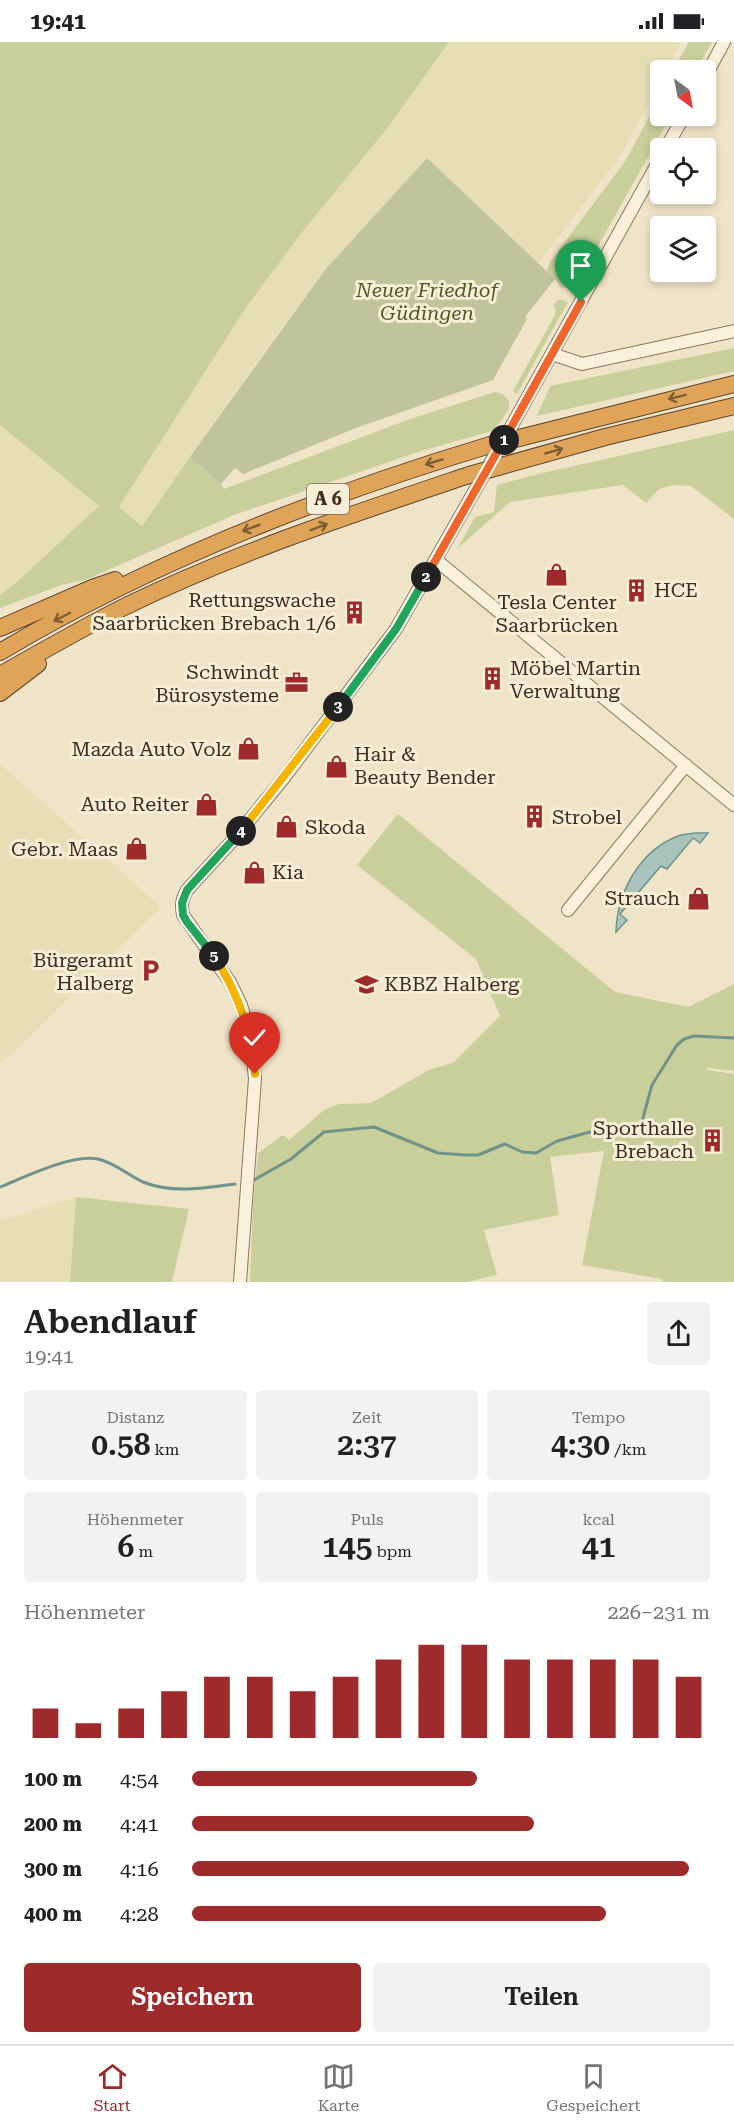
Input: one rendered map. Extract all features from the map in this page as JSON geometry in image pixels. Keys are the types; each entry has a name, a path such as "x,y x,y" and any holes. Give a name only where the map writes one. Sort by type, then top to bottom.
{"highway":[{"name":"A 6","path":"0,652 65,615 170,562 319,502 490,445 734,384"},
{"name":"A 6","path":"0,675 84,628 167,588 329,522 469,475 605,437 734,406"},
{"path":"0,628 92,588 170,562"},
{"name":"A 6","path":"0,693 84,628"}],"street":[{"path":"714,60 724,42"},
{"path":"240,1282 255,1079 251,1038 241,1005 230,982 187,922 183,915 182,903 187,890 253,816 396,629 650,177"},
{"path":"552,354 582,364 734,331"},
{"path":"436,560 734,805"},
{"path":"568,910 686,765"}],"shaded area":[{"path":"449,42 681,42 671,60 650,60 650,101 620,156 539,263 427,159 325,270 256,363 142,526 119,507 247,306 303,231 390,125"},
{"path":"0,425 99,506 0,595"},
{"path":"0,764 161,907 15,1051 0,1063"},
{"path":"76,1197 70,1282 0,1282 0,1221"}],"green space":[{"path":"0,42 449,42 390,125 303,231 247,306 119,507 142,526 190,457 224,489 410,419 495,392 503,394 509,401 509,408 503,418 492,431 421,451 234,515 85,580 61,585 0,608 0,595 99,506 0,425"},
{"path":"689,42 712,42 702,60 679,60"},
{"path":"650,115 650,126 665,126 659,138 650,138 650,153 574,289 560,287 546,271 552,259 626,160"},
{"name":"Neuer Friedhof Güdingen","path":"427,158 555,279 525,317 527,319 493,380 356,428 243,474 235,468 221,484 190,457 325,270"},
{"path":"559,299 568,302 517,394 513,391 556,313 554,304"},
{"path":"734,348 734,371 537,416 550,386"},
{"path":"734,430 734,519 691,486 673,485 659,489 646,503 623,485 510,502 457,549 475,517 494,512 497,485"},
{"path":"398,814 615,992 688,1007 734,984 734,1071 707,1068 707,1070 734,1074 734,1282 663,1282 662,1279 582,1265 604,1151 550,1157 559,1215 484,1230 497,1275 467,1282 250,1282 253,1204 258,1153 283,1135 289,1140 324,1110 339,1104 371,1103 431,1069 453,1063 500,1016 476,959 357,865"},
{"path":"76,1197 189,1209 172,1282 70,1282"}],"water":[{"path":"708,833 700,843 693,838 667,869 661,866 620,914 627,920 616,932 617,917 626,888 642,863 664,843 680,835"}],"waterway":[{"path":"254,1180 291,1159 324,1132 374,1127 438,1153 466,1155 478,1155 505,1144 522,1152 536,1153 557,1141 590,1132 624,1134 634,1131 641,1125 652,1085 677,1045 684,1039 694,1036 734,1038"},
{"path":"0,1187 48,1167 87,1158 98,1159 116,1166 154,1186 189,1189 235,1184"}],"place":[{"name":"Tesla Center Saarbrücken","path":"557,575"},
{"name":"HCE","path":"636,590"},
{"name":"Rettungswache Saarbrücken Brebach 1/6","path":"354,612"},
{"name":"Möbel Martin Verwaltung","path":"492,679"},
{"name":"Schwindt Bürosysteme","path":"297,683"},
{"name":"Mazda Auto Volz","path":"249,749"},
{"name":"Hair & Beauty Bender","path":"336,766"},
{"name":"Auto Reiter","path":"207,804"},
{"name":"Strobel","path":"534,817"},
{"name":"Skoda","path":"287,827"},
{"name":"Gebr. Maas","path":"136,849"},
{"name":"Kia","path":"254,872"},
{"name":"Strauch","path":"698,898"},
{"name":"Bürgeramt Halberg","path":"151,971"},
{"name":"KBBZ Halberg","path":"366,984"},
{"name":"Sporthalle Brebach","path":"712,1140"}],"route":[{"path":"255,1074 251,1038 241,1005 223,970 183,915 184,897 187,890 246,825 296,762 396,629 581,302"}]}
